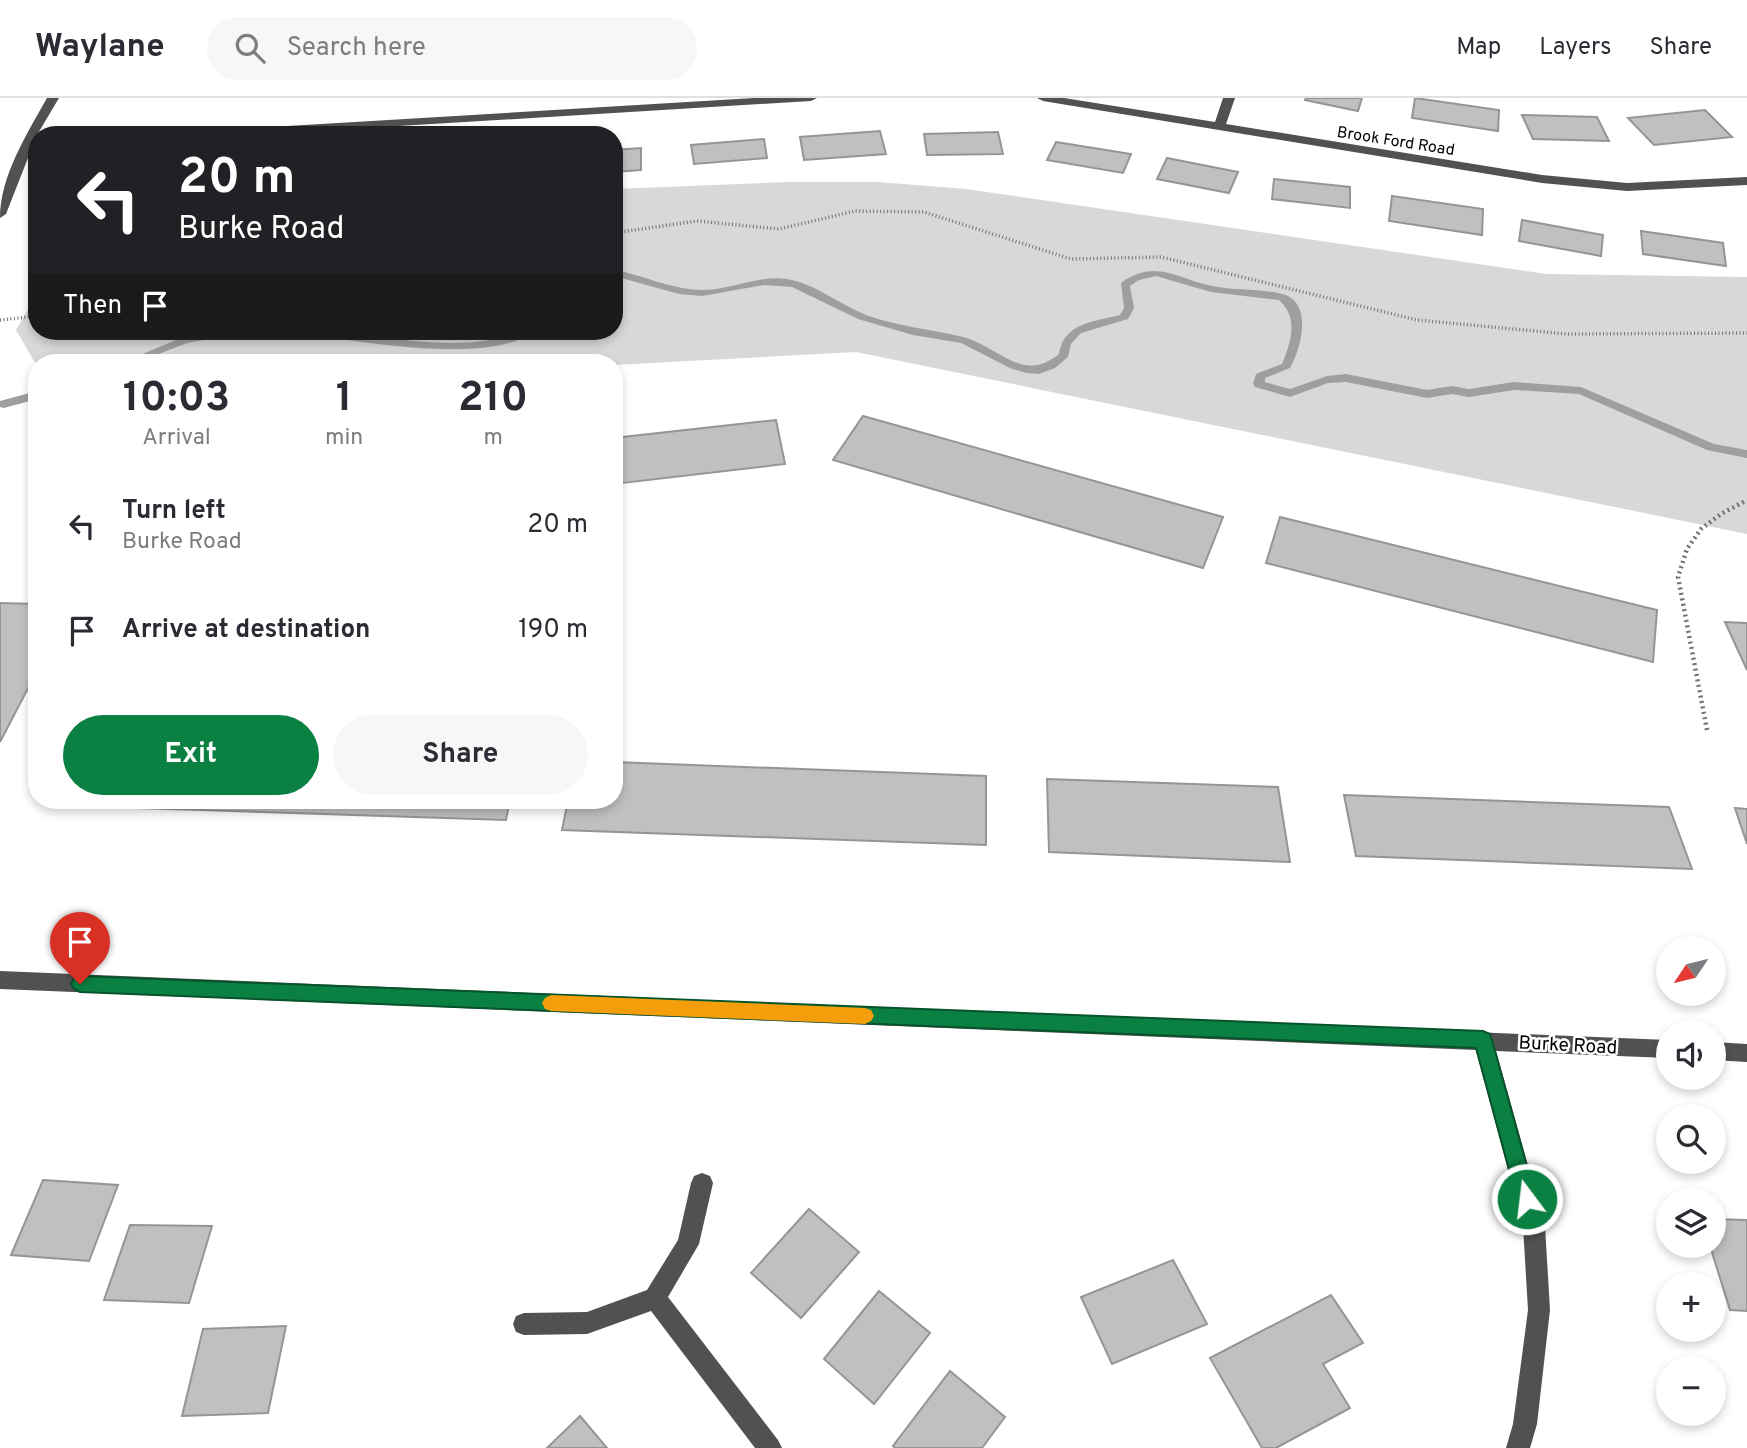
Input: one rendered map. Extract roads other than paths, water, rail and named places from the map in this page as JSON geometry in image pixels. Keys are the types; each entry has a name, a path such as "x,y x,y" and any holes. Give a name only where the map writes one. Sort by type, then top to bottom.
{"street":[{"path":"40,126 52,98"},
{"path":"340,126 811,98"},
{"name":"Brook Ford Road","path":"1043,98 1542,179 1627,187 1747,181"},
{"path":"1219,127 1229,98"},
{"path":"0,214 28,155"},
{"name":"Burke Road","path":"0,980 1656,1048"},
{"path":"1483,1040 1534,1226 1539,1310 1525,1424 1518,1448"},
{"path":"1726,1052 1747,1053"},
{"path":"524,1324 587,1323 654,1298 688,1244 702,1183"},
{"path":"654,1298 770,1448"}],"waterway":[{"path":"623,275 691,292 712,293 774,281 795,284 868,319 913,332 965,341 1016,366 1039,370 1051,366 1064,355 1070,336 1077,331 1124,317 1129,308 1125,285 1135,277 1156,273 1211,289 1282,297 1290,304 1295,312 1298,329 1290,357 1286,366 1260,376 1259,384 1290,393 1327,380 1346,378 1427,394 1452,390 1469,393 1514,386 1581,391 1711,447 1747,454"},
{"path":"149,354 185,340"},
{"path":"374,340 450,346 506,340"},
{"path":"4,404 28,397"}]}
